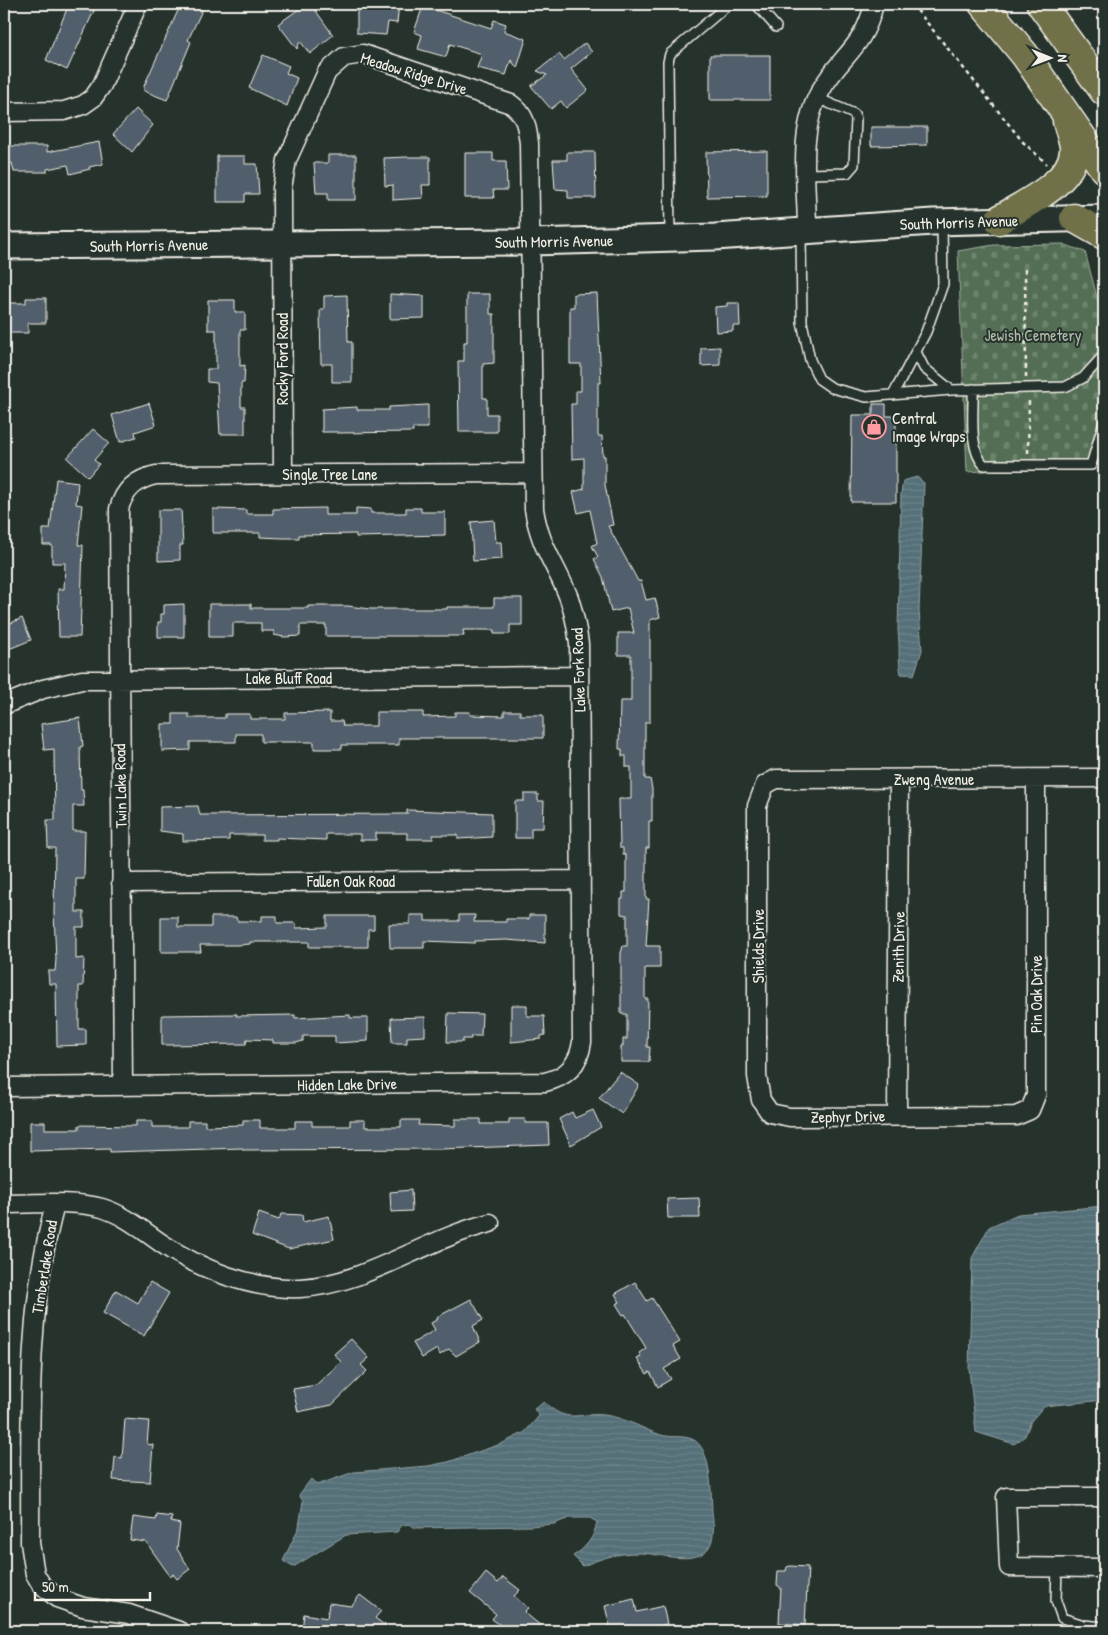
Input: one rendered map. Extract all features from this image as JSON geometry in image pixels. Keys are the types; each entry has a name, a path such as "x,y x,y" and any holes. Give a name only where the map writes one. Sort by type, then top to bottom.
{"highway":[{"path":"983,4 1024,55 1104,169"},
{"path":"1041,4 1104,91"},
{"path":"999,220 1057,184 1068,170 1074,151 1064,112"},
{"path":"1074,218 1104,235"}],"street":[{"path":"4,112 64,111 83,105 93,98 102,85 138,4"},
{"path":"804,229 808,130 817,98 829,79 860,40 867,28 874,4"},
{"name":"Meadow Ridge Drive","path":"282,244 282,188 288,160 327,72 344,57 355,54 363,54 510,104 521,111 528,137 531,242"},
{"name":"South Morris Avenue","path":"4,246 531,242 715,237 804,229 942,222 1104,218"},
{"name":"Lake Fork Road","path":"531,242 536,524 545,552 564,588 576,621 579,676 582,1042 578,1058 568,1072"},
{"name":"Rocky Ford Road","path":"282,244 283,474"},
{"name":"Single Tree Lane","path":"129,488 141,480 156,475 534,473"},
{"name":"Twin Lake Road","path":"123,1086 119,509 129,488"},
{"name":"Lake Bluff Road","path":"4,705 62,683 82,680 579,676"},
{"name":"Zweng Avenue","path":"765,785 776,779 1104,778"},
{"name":"Pin Oak Drive","path":"934,1116 1016,1116 1030,1110 1033,1105 1036,1095 1036,779"},
{"name":"Zenith Drive","path":"897,1115 899,780"},
{"name":"Shields Drive","path":"765,785 757,806 757,1076 759,1092 765,1108"},
{"name":"Fallen Oak Road","path":"121,883 581,880"},
{"name":"Hidden Lake Drive","path":"4,1087 545,1082 554,1080 568,1072"},
{"name":"Zephyr Drive","path":"765,1108 770,1113 790,1117 934,1116"},
{"path":"4,1204 55,1205"},
{"name":"Timberlake Road","path":"179,1631 129,1614 64,1602 41,1584 32,1563 30,1544 31,1441 35,1306 45,1242 55,1205 101,1208 118,1214 163,1244 206,1267 244,1280 298,1288 351,1279 430,1243 490,1223"},
{"path":"1104,1497 1006,1497 1009,1567 1104,1568"}],"lane":[{"path":"670,238 668,62 670,54 729,4"},
{"path":"756,4 776,27"},
{"path":"806,174 848,173 854,165 856,119 854,114 817,98"},
{"path":"893,395 926,332 943,284 942,222"},
{"path":"804,229 802,322 810,360 819,378 832,388 866,397 951,390 1065,386 1083,378 1103,360"},
{"path":"916,352 924,368 951,390"},
{"path":"973,389 978,458 984,465 1091,465 1104,422"},
{"path":"1057,1568 1056,1601 1062,1618 1084,1625 1104,1627"}],"path":[{"path":"912,4 1023,142 1052,168"},
{"path":"1025,269 1028,465"}],"green space":[{"name":"Jewish Cemetery","path":"1063,244 1085,252 1104,323 1104,464 967,472 958,251 994,245"}],"water":[{"path":"917,477 924,483 919,611 922,650 914,675 901,674 898,631 901,494 903,481"},
{"path":"1104,1206 1104,1400 1044,1406 1031,1421 1025,1436 1014,1444 976,1432 969,1369 972,1258 989,1227 1018,1214"},
{"path":"544,1402 552,1409 566,1415 611,1416 661,1435 688,1438 699,1444 707,1461 711,1483 713,1535 707,1550 695,1557 687,1558 645,1553 623,1554 603,1558 583,1566 573,1556 589,1542 597,1522 590,1518 569,1518 554,1524 530,1526 415,1528 410,1524 402,1525 397,1532 346,1535 293,1567 283,1561 299,1527 303,1501 299,1495 311,1479 317,1485 354,1472 428,1466 448,1462 501,1444 525,1432 539,1416 534,1409"}],"building":[{"path":"69,4 97,4 67,70 46,60"},
{"path":"181,4 205,4 188,40 191,42 167,100 144,91 144,86"},
{"path":"306,4 311,4 333,35 310,54 300,41 297,49 278,24"},
{"path":"357,4 399,4 397,23 388,22 386,35 357,33"},
{"path":"423,6 491,28 494,20 506,24 504,31 526,39 517,68 511,60 506,75 477,68 482,54 450,44 446,57 418,49 422,35 414,32"},
{"path":"585,43 592,52 571,69 588,90 566,108 561,101 551,109 531,86 547,75 537,71 559,54 564,60"},
{"path":"263,55 289,66 286,73 297,78 287,106 249,88"},
{"path":"710,55 770,55 770,100 710,100"},
{"path":"136,109 153,125 132,152 113,134"},
{"path":"871,127 927,127 927,145 871,146"},
{"path":"99,142 103,164 70,174 68,165 47,169 47,172 14,172 12,163 9,163 9,146 47,146 47,152"},
{"path":"767,151 767,196 707,197 706,152"},
{"path":"567,152 595,152 596,198 568,198 568,190 555,189 553,160 567,160"},
{"path":"465,153 493,153 493,161 506,161 507,190 493,190 494,198 465,198"},
{"path":"328,155 356,155 356,200 328,200 328,193 316,193 314,163 328,163"},
{"path":"217,156 245,156 245,164 257,164 259,194 245,194 245,202 217,202"},
{"path":"430,157 430,185 422,185 423,198 393,200 393,185 385,186 384,158"},
{"path":"597,293 601,383 598,383 598,436 602,436 603,456 605,456 605,485 613,525 608,526 638,581 641,581 646,600 655,598 660,617 650,620 650,722 645,722 645,779 650,779 652,789 652,821 649,821 649,848 646,848 646,899 649,899 646,946 660,946 660,968 645,968 645,999 648,999 647,1047 650,1047 649,1062 621,1062 621,1046 623,1046 623,1039 627,1039 627,1014 621,1014 621,953 623,946 627,946 627,915 621,914 621,899 623,899 623,892 626,892 626,855 623,855 623,848 620,848 619,799 631,799 631,767 626,767 626,756 622,756 622,749 619,749 620,701 631,701 631,655 618,655 618,633 634,633 628,608 611,612 603,577 594,559 598,557 592,546 597,543 590,510 578,513 573,492 584,489 584,458 572,459 571,404 576,404 576,391 581,391 581,364 570,364 570,307 574,307 574,294"},
{"path":"390,294 424,296 424,318 390,319"},
{"path":"467,294 490,294 490,314 494,314 494,363 483,364 483,398 487,398 487,414 497,414 497,432 459,432 458,361 464,361 464,342 467,342"},
{"path":"347,295 348,342 352,342 352,382 332,382 332,364 321,364 320,309 324,309 324,296"},
{"path":"26,298 46,298 46,323 28,323 28,333 4,333 4,303 26,303"},
{"path":"208,300 235,300 235,312 245,312 245,330 240,330 240,366 245,365 244,383 241,383 241,407 245,407 245,434 220,434 217,383 207,382 207,369 216,369 216,330 208,330"},
{"path":"727,303 739,303 740,326 733,326 733,331 716,332 715,307 727,306"},
{"path":"720,347 720,365 701,366 701,348"},
{"path":"149,403 156,425 135,432 136,437 120,442 112,415"},
{"path":"873,404 886,404 886,416 896,416 896,502 851,502 852,415 873,415"},
{"path":"428,405 428,428 413,428 413,432 322,432 322,409 357,407 357,410 389,410 389,407"},
{"path":"93,429 109,443 94,460 99,464 88,477 67,458"},
{"path":"56,479 78,482 76,504 82,505 78,545 83,545 80,637 59,637 58,589 64,589 65,563 52,563 52,545 43,545 43,529 50,529"},
{"path":"325,508 325,515 356,515 356,508 371,509 371,513 406,513 406,508 421,508 421,512 445,512 445,535 356,537 356,534 299,535 299,538 283,538 260,537 260,533 213,533 213,509 246,510 246,514 273,514 273,509"},
{"path":"158,510 181,510 183,545 180,545 180,560 158,561"},
{"path":"494,520 496,542 501,542 502,559 473,561 471,522"},
{"path":"494,598 522,598 522,625 510,625 510,634 494,634 494,630 463,630 464,636 326,636 326,625 300,625 300,636 284,637 274,635 274,631 261,631 261,623 233,623 233,637 209,637 209,604 251,604 251,608 348,606 370,609 447,609 447,607 494,607"},
{"path":"184,604 184,637 158,637 158,622 161,622 161,614 164,614 164,605"},
{"path":"22,618 31,640 4,651 4,626"},
{"path":"504,711 520,711 520,715 543,715 543,738 399,738 399,745 342,745 342,749 314,749 314,742 261,742 261,734 236,734 236,742 190,742 190,750 162,751 162,724 173,724 173,714 189,714 189,718 225,718 225,714 250,714 250,719 285,719 285,713 330,712 330,721 342,721 343,726 376,726 376,712 423,712 423,717 455,716 455,712 470,712 470,715 504,716"},
{"path":"80,718 83,746 80,747 81,790 83,790 84,806 73,806 73,831 85,831 84,879 76,879 76,912 84,912 84,927 76,927 76,959 84,958 83,986 79,986 79,1029 86,1029 86,1045 57,1046 56,984 49,984 48,971 55,971 56,959 54,913 55,848 48,848 47,820 55,820 54,749 44,750 41,724"},
{"path":"524,794 538,794 538,801 544,801 543,828 531,828 531,838 515,838 515,801 524,801"},
{"path":"198,806 200,815 407,814 407,810 492,813 492,837 458,839 458,835 433,835 433,839 407,839 407,833 376,833 376,840 360,840 360,834 326,834 326,840 277,838 277,840 262,840 262,835 229,835 229,840 183,841 183,834 160,831 160,807"},
{"path":"410,915 425,915 425,921 459,921 459,915 475,915 474,922 506,922 506,919 529,919 529,915 545,915 545,943 506,940 475,941 475,943 424,941 424,948 390,948 389,924 410,924"},
{"path":"262,916 277,916 277,923 296,923 296,928 327,927 327,916 374,916 374,929 368,929 368,947 309,947 309,942 250,942 250,944 237,945 200,945 201,952 161,952 161,917 178,917 178,927 211,927 211,917 236,917 237,921 262,921"},
{"path":"511,1005 527,1005 527,1016 544,1016 545,1035 541,1036 541,1039 511,1042"},
{"path":"448,1013 482,1014 481,1036 471,1036 471,1039 463,1039 463,1042 447,1042"},
{"path":"237,1014 236,1016 295,1015 295,1018 350,1015 350,1018 368,1018 368,1041 335,1043 335,1036 303,1036 303,1041 296,1043 273,1043 273,1040 247,1039 246,1044 162,1045 162,1015"},
{"path":"425,1017 425,1036 407,1037 407,1043 392,1043 391,1018"},
{"path":"620,1072 639,1085 622,1114 599,1098"},
{"path":"593,1110 601,1127 571,1145 559,1119 572,1112 575,1118"},
{"path":"455,1119 481,1119 481,1124 509,1124 509,1119 525,1119 525,1123 548,1123 549,1145 441,1149 243,1150 243,1148 110,1152 110,1149 30,1151 30,1122 45,1122 45,1129 79,1129 79,1125 136,1126 136,1121 152,1121 152,1127 188,1127 188,1121 205,1121 205,1126 243,1125 243,1120 260,1120 260,1128 295,1128 295,1121 312,1121 312,1126 350,1126 350,1120 365,1120 365,1127 401,1127 401,1120 419,1120 418,1125 455,1126"},
{"path":"411,1190 412,1211 391,1212 390,1192"},
{"path":"699,1198 700,1218 668,1218 667,1199"},
{"path":"259,1213 279,1220 281,1214 302,1215 303,1222 329,1216 334,1239 289,1249 252,1235"},
{"path":"150,1282 169,1293 144,1336 103,1313 116,1290 138,1303"},
{"path":"635,1282 647,1301 652,1298 680,1342 673,1346 681,1359 664,1369 671,1379 658,1387 650,1372 647,1374 637,1359 641,1357 639,1353 646,1348 625,1314 623,1315 616,1304 620,1302 615,1294"},
{"path":"471,1299 483,1320 473,1326 480,1342 456,1356 449,1349 440,1355 437,1349 422,1358 413,1343 435,1330 431,1323 438,1319 437,1317"},
{"path":"351,1339 369,1358 361,1365 367,1371 332,1405 298,1412 293,1389 316,1385 341,1362 334,1354"},
{"path":"125,1419 149,1421 147,1444 153,1445 150,1482 113,1480 115,1457 122,1458"},
{"path":"157,1515 172,1517 171,1522 180,1524 177,1549 190,1569 177,1579 173,1574 170,1576 146,1542 130,1540 133,1517 156,1520"},
{"path":"787,1567 808,1567 805,1625 779,1623 781,1588 777,1585 778,1571 786,1571"},
{"path":"486,1573 498,1583 503,1577 520,1590 514,1596 528,1608 524,1612 547,1631 519,1631 513,1626 508,1631 492,1619 496,1614 470,1593"},
{"path":"360,1595 381,1611 375,1618 392,1631 302,1631 304,1614 327,1618 329,1603 351,1606"},
{"path":"634,1599 637,1612 663,1606 667,1624 637,1631 611,1631 605,1606"}],"place":[{"name":"Central Image Wraps","path":"874,427"}]}
